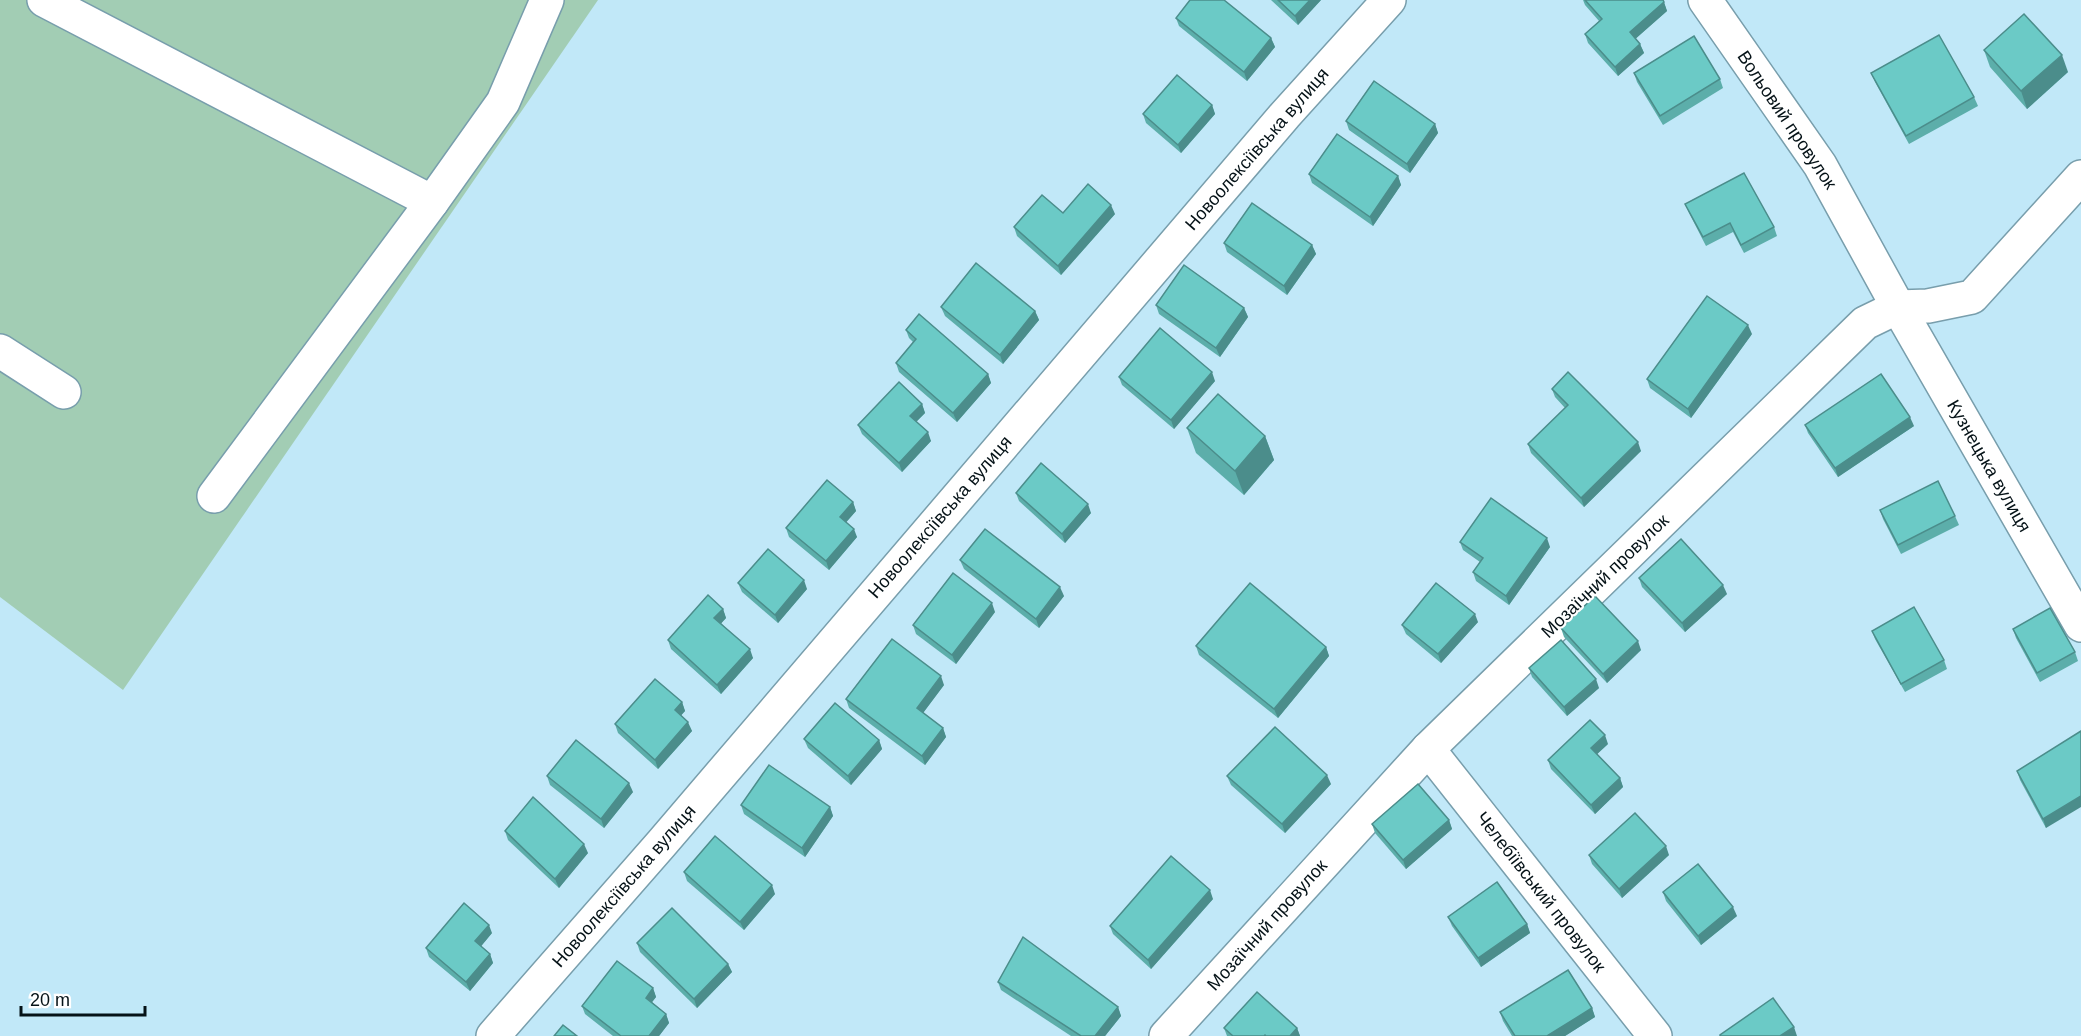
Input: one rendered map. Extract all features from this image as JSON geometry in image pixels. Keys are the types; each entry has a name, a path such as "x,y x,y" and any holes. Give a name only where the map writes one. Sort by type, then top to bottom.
{"street":[{"path":"44,0 432,202"},
{"path":"214,496 504,102 547,0"},
{"name":"Новоолексіївська вулиця","path":"493,1036 1270,133 1389,0"},
{"name":"Вольовий провулок","path":"1705,0 1820,165 1898,307"},
{"name":"Мозаїчний провулок","path":"1166,1036 1428,749 1865,323 1898,307 1928,306 1972,297 2081,177"},
{"name":"Кузнецька вулиця","path":"1898,307 2081,625"},
{"path":"0,351 64,392"},
{"name":"Челебіївський провулок","path":"1428,749 1655,1036"}],"green space":[{"path":"0,0 598,0 123,690 0,597"}],"building":[{"path":"1190,0 1224,0 1271,38 1244,72 1176,18"},
{"path":"1278,0 1310,0 1295,16"},
{"path":"1585,0 1663,0 1664,2 1630,32 1640,44 1615,67 1585,34 1602,19"},
{"path":"2024,14 2062,55 2021,91 1984,50"},
{"path":"1939,35 1974,97 1906,136 1871,73"},
{"path":"1694,36 1720,79 1660,116 1634,73"},
{"path":"1177,75 1212,105 1178,145 1143,114"},
{"path":"1374,81 1435,124 1407,164 1346,121"},
{"path":"1337,134 1398,176 1370,217 1309,174"},
{"path":"1744,173 1774,227 1741,245 1730,223 1703,237 1685,204"},
{"path":"1088,184 1111,205 1058,266 1014,227 1042,195 1063,213"},
{"path":"1252,203 1312,245 1284,286 1224,243"},
{"path":"976,263 1035,311 1000,355 941,307"},
{"path":"1184,265 1244,308 1216,348 1156,305"},
{"path":"1707,296 1748,325 1688,409 1647,379"},
{"path":"919,314 988,374 953,413 896,363 916,339 906,330"},
{"path":"1160,328 1212,372 1171,420 1119,377"},
{"path":"1568,372 1638,442 1581,498 1528,444 1568,405 1552,389"},
{"path":"1881,374 1910,417 1835,468 1805,425"},
{"path":"899,382 922,404 910,416 928,432 899,463 858,425"},
{"path":"1218,394 1265,436 1235,471 1187,428"},
{"path":"1041,463 1088,504 1062,534 1016,493"},
{"path":"827,480 853,502 840,517 854,529 826,561 786,528"},
{"path":"1938,481 1955,516 1898,545 1880,510"},
{"path":"1491,498 1547,538 1506,596 1473,572 1483,558 1460,542"},
{"path":"985,529 1060,587 1036,619 960,560"},
{"path":"1681,539 1723,585 1682,623 1639,578"},
{"path":"768,549 804,580 775,615 738,583"},
{"path":"953,573 992,603 952,655 913,625"},
{"path":"1250,583 1326,647 1274,709 1196,646"},
{"path":"1436,583 1475,614 1438,654 1402,625"},
{"path":"708,595 723,609 714,618 750,649 717,685 668,640"},
{"path":"1595,596 1638,641 1603,674 1561,628"},
{"path":"1914,607 1944,660 1901,684 1872,631"},
{"path":"2050,608 2075,652 2037,673 2013,629"},
{"path":"892,639 941,676 917,708 943,728 922,756 846,699"},
{"path":"1561,640 1596,679 1564,707 1529,668"},
{"path":"655,679 682,702 675,710 688,722 655,760 615,724"},
{"path":"835,703 879,740 848,776 804,739"},
{"path":"1590,720 1605,735 1591,748 1620,778 1591,805 1548,760"},
{"path":"1275,727 1327,775 1282,824 1227,776"},
{"path":"2081,731 2081,796 2043,819 2017,771"},
{"path":"576,740 629,783 601,819 547,776"},
{"path":"769,765 830,807 802,848 741,805"},
{"path":"1418,784 1449,820 1403,860 1372,824"},
{"path":"533,797 584,844 555,879 505,831"},
{"path":"1635,813 1666,846 1619,889 1589,855"},
{"path":"715,836 772,885 740,922 684,872"},
{"path":"1171,856 1210,890 1148,960 1110,926"},
{"path":"1698,864 1733,907 1698,936 1663,892"},
{"path":"1497,882 1527,924 1478,958 1448,917"},
{"path":"464,903 489,925 475,941 490,954 466,982 426,948"},
{"path":"672,908 728,964 694,999 637,943"},
{"path":"1023,937 1118,1007 1095,1036 1081,1036 998,982"},
{"path":"617,961 653,988 646,998 666,1014 649,1036 621,1036 582,1006"},
{"path":"1568,970 1592,1008 1547,1036 1515,1036 1500,1012"},
{"path":"1257,992 1297,1028 1290,1036 1233,1036 1224,1028"},
{"path":"1773,998 1794,1027 1780,1036 1720,1036 1720,1035"},
{"path":"563,1025 577,1036 554,1036"}]}
